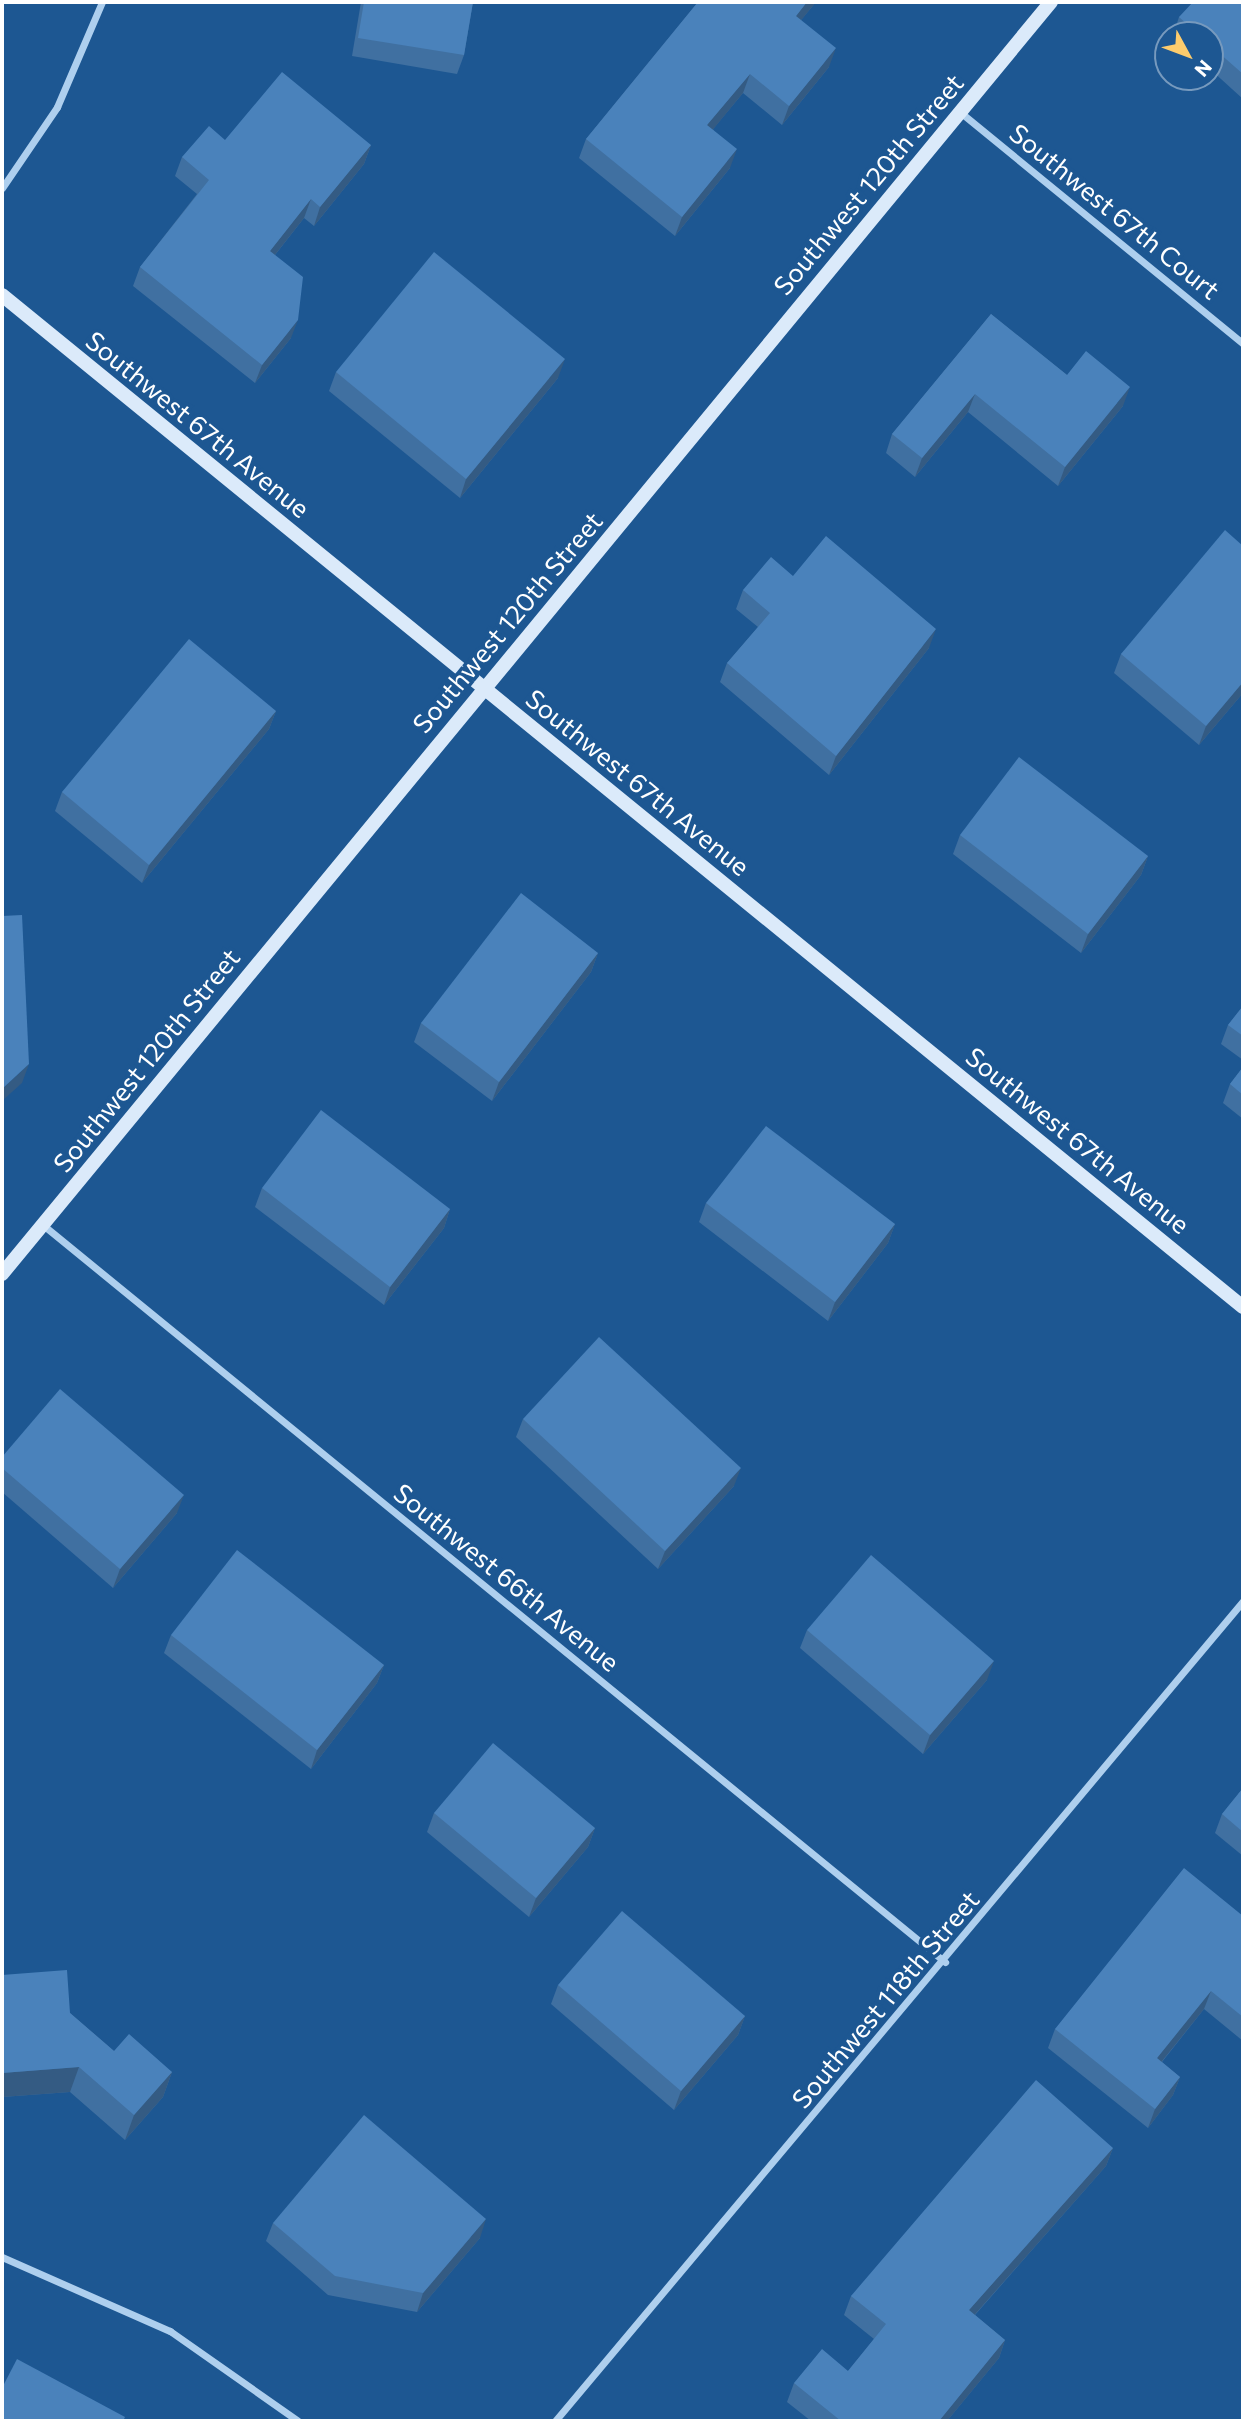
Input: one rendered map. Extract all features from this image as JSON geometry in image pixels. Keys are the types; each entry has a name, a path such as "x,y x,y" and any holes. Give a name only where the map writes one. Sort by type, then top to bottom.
{"street":[{"path":"2,188 57,107 102,2"},
{"name":"Southwest 120th Street","path":"2,1274 1051,2"},
{"name":"Southwest 67th Court","path":"960,111 1243,344"},
{"name":"Southwest 67th Avenue","path":"2,295 1243,1307"},
{"name":"Southwest 66th Avenue","path":"43,1224 945,1962"},
{"name":"Southwest 118th Street","path":"555,2421 945,1962 1243,1601"},
{"path":"2,2256 170,2331 298,2421"}],"building":[{"path":"364,2 473,2 464,55 358,38"},
{"path":"698,2 807,2 796,16 836,48 789,106 750,74 707,125 737,149 682,217 586,139"},
{"path":"1193,2 1243,2 1243,74 1224,57 1224,21 1183,21 1179,17"},
{"path":"282,72 371,145 320,207 311,199 270,251 303,277 298,320 262,365 140,267 209,180 182,157 209,126 225,140"},
{"path":"434,252 565,359 466,479 336,372"},
{"path":"991,314 1067,375 1086,351 1130,387 1065,467 975,394 922,458 892,434"},
{"path":"1225,530 1243,546 1243,682 1206,726 1121,654"},
{"path":"826,536 936,629 836,756 727,663 770,613 743,590 771,557 793,576"},
{"path":"189,639 276,711 149,865 62,792"},
{"path":"1019,757 1148,856 1088,934 960,835"},
{"path":"521,893 598,953 499,1082 421,1023"},
{"path":"22,915 29,1064 2,1089 2,916"},
{"path":"1243,1006 1243,1036 1228,1025"},
{"path":"1243,1067 1243,1095 1230,1084"},
{"path":"321,1110 450,1209 390,1287 262,1188"},
{"path":"766,1126 895,1224 835,1302 706,1203"},
{"path":"599,1337 741,1468 665,1551 523,1419"},
{"path":"60,1389 184,1495 120,1569 2,1468 2,1457"},
{"path":"237,1550 384,1665 317,1750 171,1635"},
{"path":"871,1555 994,1661 930,1735 807,1630"},
{"path":"493,1743 595,1828 536,1898 434,1813"},
{"path":"1243,1788 1243,1832 1222,1814"},
{"path":"1184,1868 1243,1916 1243,2017 1211,1991 1157,2058 1180,2077 1155,2109 1055,2029"},
{"path":"622,1911 745,2016 681,2091 558,1985"},
{"path":"67,1970 70,2013 114,2051 129,2034 172,2072 134,2115 79,2067 2,2073 2,1975"},
{"path":"1036,2080 1113,2148 969,2310 1005,2340 939,2421 841,2421 794,2383 822,2349 848,2371 886,2324 851,2296"},
{"path":"364,2115 486,2219 423,2293 335,2276 273,2223"},
{"path":"17,2359 125,2417 123,2421 2,2421 2,2388"}]}
